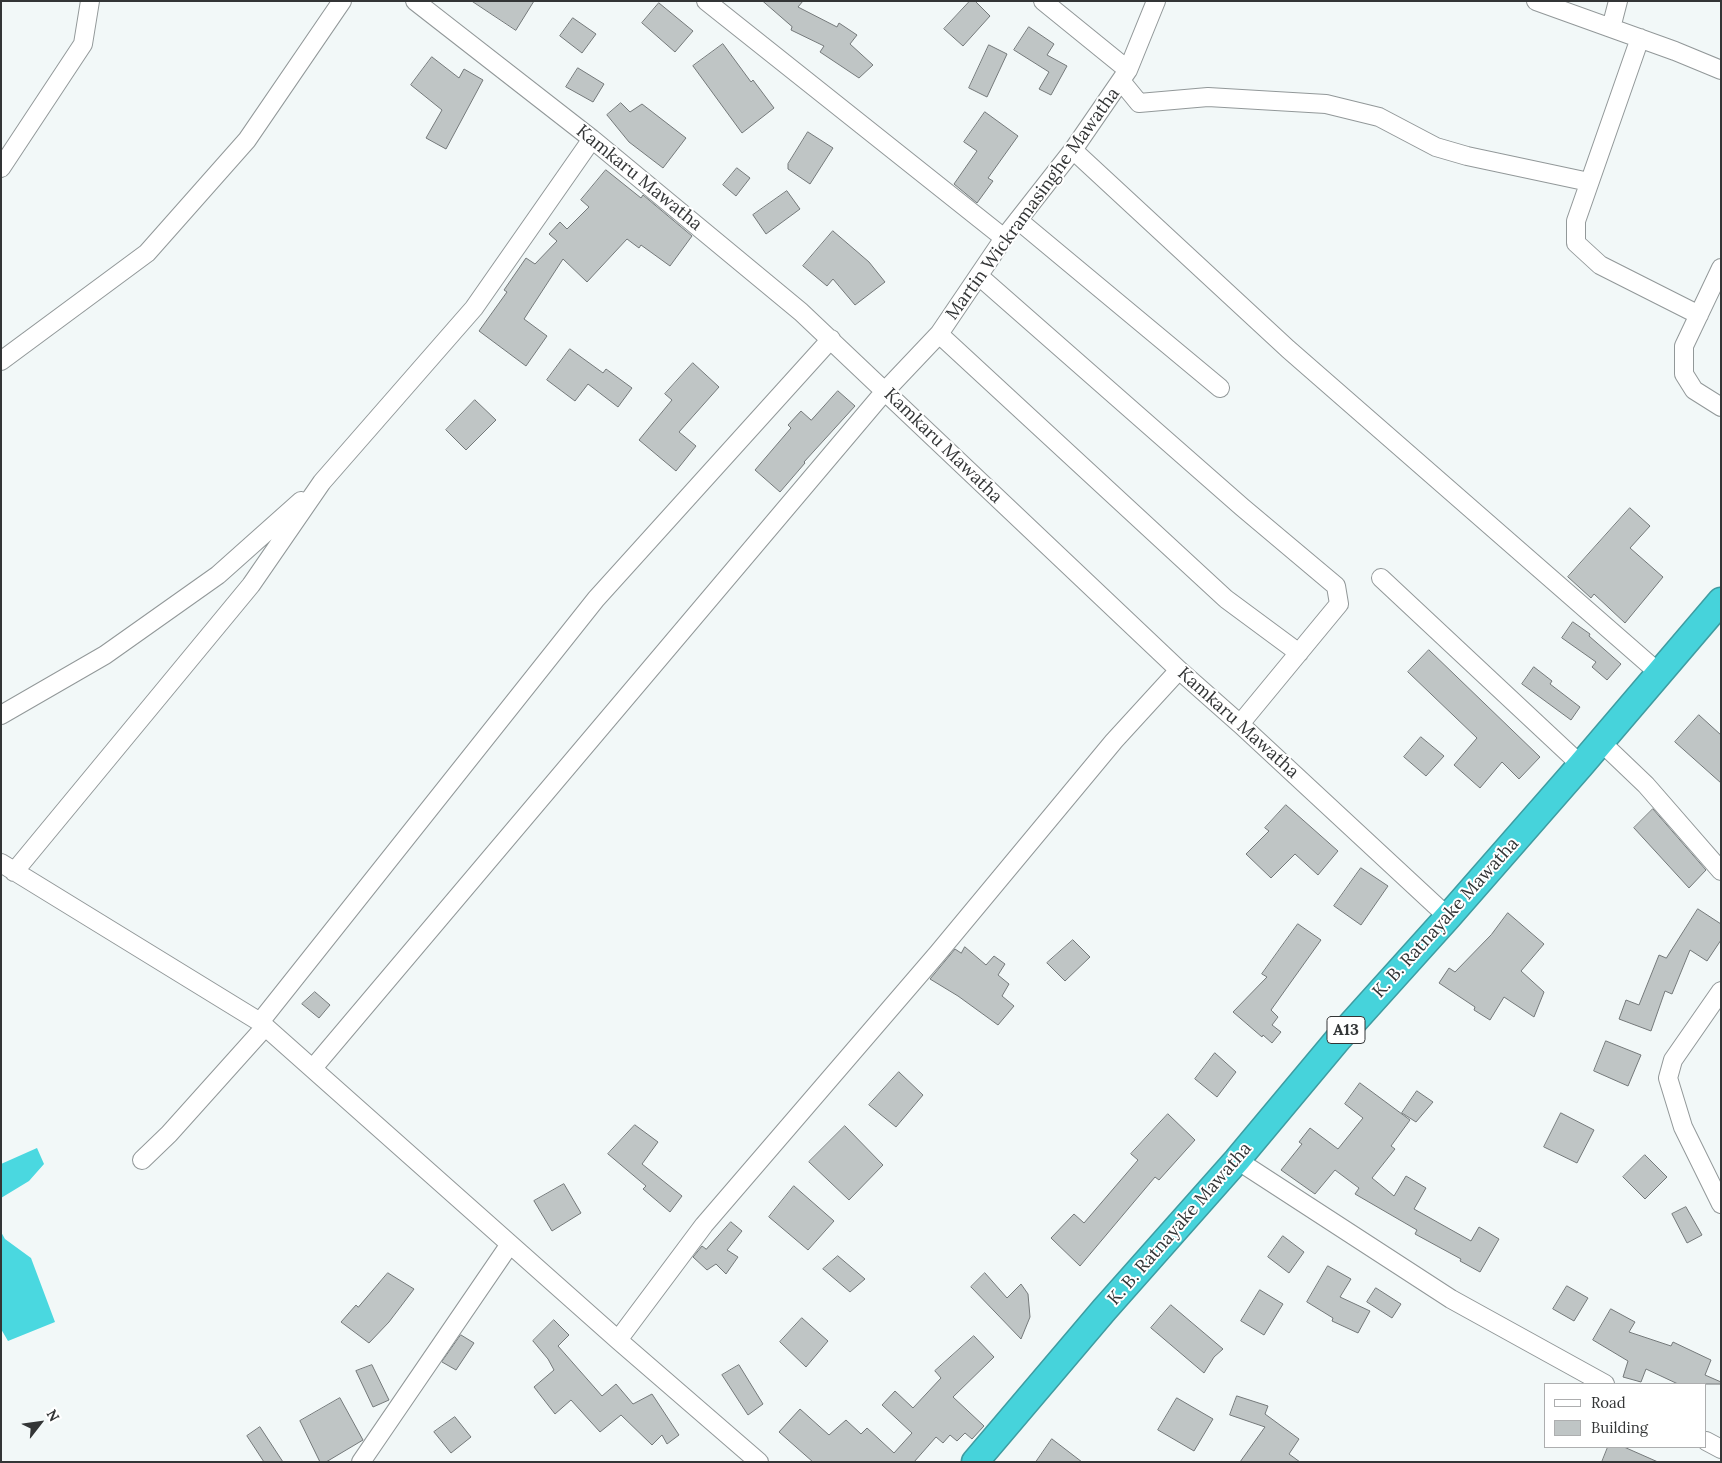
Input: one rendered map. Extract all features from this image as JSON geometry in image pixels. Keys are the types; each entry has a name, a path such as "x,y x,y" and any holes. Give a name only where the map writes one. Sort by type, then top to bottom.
{"highway":[{"name":"K. B. Ratnayake Mawatha","path":"975,1462 1104,1310 1237,1160 1338,1038 1448,917 1721,601"}],"street":[{"path":"1,168 83,44 90,1"},
{"path":"1,361 147,253 247,140 342,1"},
{"name":"Kamkaru Mawatha","path":"415,1 592,138 801,312 1179,670 1448,917"},
{"path":"706,1 1004,238"},
{"path":"1043,1 1125,76 1140,103 1208,97 1326,104 1379,116 1436,147 1467,156 1589,182"},
{"name":"Martin Wickramasinghe Mawatha","path":"313,1068 885,391 939,334 1004,238 1074,150 1125,76 1156,1"},
{"path":"1536,1 1640,38 1721,70"},
{"path":"1611,28 1618,1"},
{"path":"1640,38 1576,221 1576,243 1600,265 1699,315"},
{"path":"592,138 474,308 322,482 252,585 8,868 263,1025 618,1340 759,1462"},
{"path":"1074,150 1288,349 1659,673"},
{"path":"1018,220 1220,388"},
{"path":"1721,268 1684,346 1684,374 1694,390 1721,407"},
{"path":"979,276 1242,507 1336,586 1339,604 1240,724"},
{"path":"939,334 1226,599 1299,653"},
{"path":"142,1160 169,1134 263,1025 596,599 831,339"},
{"path":"1,715 105,655 218,575 322,482"},
{"path":"1381,578 1581,765"},
{"path":"618,1340 704,1225 938,953 1114,740 1179,670"},
{"path":"1600,742 1646,785 1721,871"},
{"path":"1721,991 1673,1060 1668,1078 1683,1127 1721,1204"},
{"path":"1237,1160 1451,1299 1603,1383"},
{"path":"361,1462 510,1244"},
{"path":"1707,1442 1721,1449"}],"shaded area":[{"path":"37,1148 44,1164 29,1181 1,1198 1,1164"},
{"path":"1,1232 5,1239 31,1258 55,1322 8,1341 1,1329"}],"building":[{"path":"472,1 534,1 516,30"},
{"path":"763,1 803,1 798,7 837,27 839,23 857,35 850,44 873,65 859,78 820,52 824,46 791,30 792,27"},
{"path":"970,1 975,1 990,16 963,46 944,29"},
{"path":"659,3 693,31 675,52 642,23"},
{"path":"573,18 596,34 582,53 560,36"},
{"path":"1029,27 1054,44 1047,55 1067,66 1051,95 1039,89 1049,72 1014,50"},
{"path":"723,44 751,82 753,80 774,108 742,133 693,66"},
{"path":"989,45 1007,54 987,97 969,88"},
{"path":"432,57 459,78 464,69 483,80 446,149 426,138 442,110 411,85"},
{"path":"578,68 604,84 593,102 566,87"},
{"path":"621,103 630,112 642,104 686,138 663,168 629,142 607,115"},
{"path":"985,112 1018,136 988,178 993,181 977,203 954,184 977,151 964,142"},
{"path":"808,132 833,148 810,184 788,169 788,164"},
{"path":"737,168 750,178 736,196 723,185"},
{"path":"606,170 641,198 643,195 692,236 670,266 641,245 639,248 627,239 587,282 563,259 524,319 547,336 526,366 479,331 507,292 504,290 526,258 535,264 557,241 549,234 560,222 567,229 589,207 581,200"},
{"path":"787,191 800,209 766,234 753,215"},
{"path":"833,231 869,262 885,282 855,305 833,279 827,286 803,266"},
{"path":"570,349 603,373 606,369 632,388 618,407 588,384 575,401 547,380"},
{"path":"693,363 719,387 679,432 696,446 676,471 639,440 672,400 665,394"},
{"path":"838,391 855,406 804,462 780,492 755,470 791,428 788,425 801,411 811,420"},
{"path":"475,400 496,420 466,450 446,430"},
{"path":"1630,508 1650,526 1630,548 1663,577 1625,623 1594,594 1591,598 1568,577"},
{"path":"1573,622 1590,634 1589,636 1621,664 1607,680 1592,667 1596,662 1562,638"},
{"path":"1429,650 1540,757 1519,779 1502,762 1480,788 1454,765 1477,738 1408,672"},
{"path":"1534,667 1552,681 1550,684 1580,707 1571,720 1522,684"},
{"path":"1699,715 1721,735 1721,783 1675,742"},
{"path":"1421,737 1444,756 1426,776 1404,757"},
{"path":"1286,805 1338,851 1318,875 1295,854 1271,878 1246,854 1269,831 1265,828"},
{"path":"1653,809 1706,870 1689,888 1634,828"},
{"path":"1361,868 1388,886 1361,925 1334,906"},
{"path":"1698,909 1721,924 1721,940 1707,961 1690,950 1672,994 1665,991 1651,1031 1619,1019 1626,1000 1639,1005 1659,955 1666,958"},
{"path":"1508,913 1544,944 1521,971 1544,992 1534,1017 1504,997 1490,1020 1474,1010 1475,1007 1439,983 1449,968 1455,972 1491,935"},
{"path":"1298,924 1321,940 1271,1010 1278,1017 1272,1025 1281,1032 1272,1043 1263,1035 1262,1037 1233,1012 1267,977 1262,974"},
{"path":"1073,940 1090,957 1065,981 1047,963"},
{"path":"965,947 986,965 994,956 1005,964 998,975 1009,984 1002,996 1014,1006 998,1025 958,996 930,979 955,949 961,953"},
{"path":"315,992 330,1005 319,1018 302,1004"},
{"path":"1606,1041 1641,1055 1628,1086 1594,1071"},
{"path":"1215,1053 1236,1072 1217,1097 1195,1079"},
{"path":"899,1072 923,1095 896,1127 869,1105"},
{"path":"1360,1083 1410,1120 1391,1146 1395,1149 1372,1178 1394,1196 1406,1176 1426,1188 1414,1209 1471,1241 1479,1227 1499,1239 1480,1272 1460,1261 1461,1259 1415,1234 1417,1230 1355,1194 1359,1188 1335,1170 1315,1194 1281,1170 1302,1144 1299,1142 1310,1128 1338,1149 1363,1118 1345,1104"},
{"path":"1417,1091 1433,1102 1416,1122 1402,1113"},
{"path":"1561,1113 1594,1130 1577,1163 1544,1147"},
{"path":"1168,1114 1195,1140 1159,1180 1155,1177 1080,1266 1051,1238 1074,1214 1084,1223 1138,1160 1131,1154"},
{"path":"635,1125 658,1142 642,1164 682,1196 670,1212 643,1189 646,1186 608,1154"},
{"path":"845,1126 883,1165 849,1200 809,1162"},
{"path":"1645,1155 1667,1177 1645,1199 1623,1177"},
{"path":"564,1184 581,1213 552,1231 534,1201"},
{"path":"794,1186 834,1221 808,1250 769,1217"},
{"path":"1686,1207 1702,1235 1687,1243 1672,1214"},
{"path":"731,1222 742,1231 727,1250 738,1257 726,1274 716,1264 707,1270 693,1257 702,1246 706,1249"},
{"path":"1283,1236 1304,1252 1289,1273 1268,1257"},
{"path":"838,1256 865,1279 850,1292 823,1269"},
{"path":"1328,1266 1351,1279 1340,1297 1370,1311 1358,1333 1332,1321 1333,1318 1307,1302"},
{"path":"388,1273 414,1289 389,1322 369,1343 341,1322 356,1305 358,1307"},
{"path":"985,1273 1007,1298 1021,1284 1028,1294 1030,1317 1021,1339 971,1287"},
{"path":"1567,1286 1588,1298 1574,1321 1553,1309"},
{"path":"1376,1288 1401,1304 1392,1318 1367,1302"},
{"path":"1260,1290 1283,1304 1264,1335 1241,1321"},
{"path":"1171,1305 1223,1349 1214,1357 1204,1373 1151,1328"},
{"path":"1611,1309 1635,1322 1629,1332 1671,1346 1673,1342 1711,1360 1705,1375 1721,1382 1721,1384 1676,1383 1646,1369 1641,1382 1623,1377 1628,1361 1593,1340"},
{"path":"802,1318 828,1341 806,1367 780,1342"},
{"path":"554,1320 569,1335 558,1346 602,1396 616,1384 633,1404 652,1394 679,1435 667,1444 662,1435 652,1445 621,1415 600,1432 571,1400 555,1414 534,1387 554,1370 548,1359 533,1341"},
{"path":"461,1335 474,1343 456,1370 442,1362"},
{"path":"974,1336 994,1357 953,1397 984,1426 972,1439 965,1433 957,1441 950,1435 943,1443 936,1437 914,1462 813,1462 779,1432 800,1409 829,1435 846,1420 861,1434 867,1428 894,1453 912,1433 882,1405 895,1391 913,1408 941,1378 935,1371"},
{"path":"372,1365 389,1400 373,1407 356,1371"},
{"path":"739,1365 763,1404 748,1415 722,1375"},
{"path":"1237,1396 1268,1406 1265,1414 1299,1439 1289,1454 1300,1462 1240,1462 1265,1427 1230,1415"},
{"path":"340,1398 363,1440 326,1462 320,1462 300,1421"},
{"path":"1177,1398 1213,1419 1194,1451 1158,1430"},
{"path":"455,1417 471,1437 451,1453 434,1432"},
{"path":"260,1427 283,1462 264,1462 247,1436"},
{"path":"1052,1439 1082,1462 1036,1462"},
{"path":"1608,1448 1626,1448 1658,1462 1602,1462"}]}
